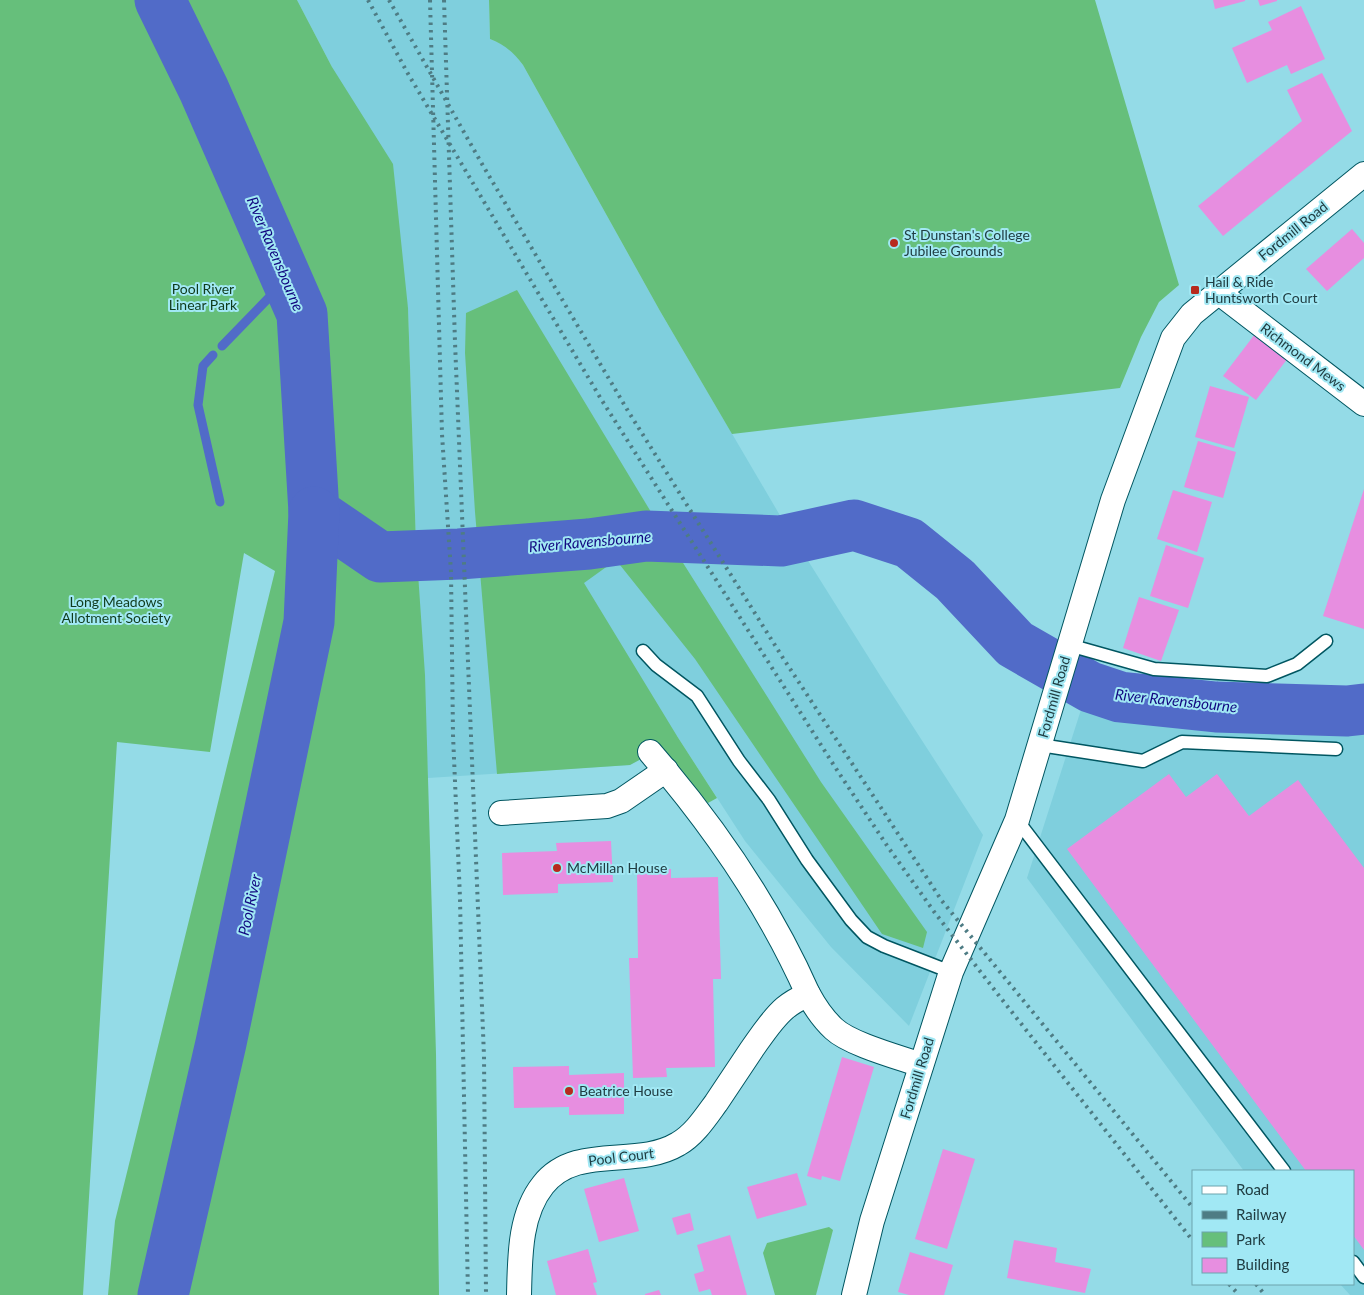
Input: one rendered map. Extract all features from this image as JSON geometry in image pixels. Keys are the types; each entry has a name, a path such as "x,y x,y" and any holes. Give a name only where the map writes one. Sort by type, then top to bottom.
{"street":[{"name":"Fordmill Road","path":"854,1295 872,1221 951,972 1017,820 1113,500 1173,338 1192,314 1364,174"},
{"name":"Richmond Mews","path":"1218,292 1364,404"},
{"path":"650,752 699,813 770,918 790,954 808,994 825,1020 835,1030 847,1037 921,1065"},
{"path":"500,813 606,806 621,801 666,770"},
{"name":"Pool Court","path":"519,1295 524,1232 535,1197 544,1184 555,1174 578,1162 598,1158 646,1156 677,1145 690,1136 705,1119 774,1019 794,1001 808,994"}],"lane":[{"path":"1069,645 1154,669 1267,676 1297,664 1326,641"},
{"path":"644,651 656,665 696,696 739,761 769,800 807,860 861,931 867,937 884,946 951,972"},
{"path":"1040,744 1143,760 1182,742 1336,750"},
{"path":"1017,820 1283,1170"},
{"path":"1354,1263 1364,1277"}],"shaded area":[{"path":"297,0 489,0 490,39 511,50 523,65 660,311 785,524 983,835 909,1026 831,947 745,841 677,736 654,752 630,765 428,778 416,544 408,308 332,67"},
{"path":"1087,691 1118,704 1340,719 1364,715 1364,1295 1350,1295 1341,1285 1354,1285 1354,1170 1243,1170 1027,878"}],"green space":[{"name":"Pool River Linear Park","path":"0,0 297,0 332,67 393,164 408,308 416,544 425,675 436,1054 439,1295 108,1295 115,1221 275,571 244,553 210,752 117,742 83,1295 0,1295"},
{"name":"St Dunstan's College Jubilee Grounds","path":"489,0 1095,0 1179,285 1159,302 1141,337 1120,388 732,434 660,311 523,65 508,49 490,39"},
{"path":"517,290 651,512 821,782 927,932 923,948 882,934 695,659 616,560 584,583 717,798 708,803 654,752 630,765 497,774 475,512 465,353 466,313"},
{"path":"829,1227 833,1230 816,1295 775,1295 763,1253 767,1243"}],"building":[{"path":"1213,0 1245,0 1245,1 1215,9"},
{"path":"1258,0 1277,0 1277,1 1260,6"},
{"path":"1301,6 1325,59 1291,74 1287,65 1247,83 1232,48 1272,30 1268,22"},
{"path":"1322,73 1352,131 1223,236 1198,206 1302,121 1287,90"},
{"path":"1352,229 1364,243 1364,258 1327,291 1306,269"},
{"path":"1255,334 1288,358 1256,400 1223,376"},
{"path":"1210,386 1249,397 1234,448 1195,437"},
{"path":"1198,441 1236,452 1223,498 1184,487"},
{"path":"1364,489 1364,629 1323,616"},
{"path":"1173,490 1212,502 1197,552 1157,539"},
{"path":"1166,545 1204,558 1188,608 1150,596"},
{"path":"1139,597 1179,610 1161,661 1123,648"},
{"path":"1169,774 1186,797 1217,774 1249,816 1298,780 1364,868 1364,1250 1354,1236 1354,1170 1305,1170 1067,849"},
{"name":"McMillan House","path":"611,841 613,882 558,884 558,893 503,895 502,853 557,851 556,843"},
{"path":"671,869 671,878 718,877 721,979 713,979 715,1067 666,1068 667,1077 633,1078 629,958 638,958 637,870"},
{"path":"842,1057 874,1067 840,1181 822,1176 821,1180 807,1176"},
{"name":"Beatrice House","path":"569,1066 569,1075 624,1073 624,1114 569,1115 569,1107 514,1108 513,1067"},
{"path":"943,1149 975,1159 947,1249 915,1239"},
{"path":"797,1173 807,1205 757,1219 747,1187"},
{"path":"624,1178 639,1231 599,1242 584,1189"},
{"path":"690,1213 694,1230 677,1235 672,1218"},
{"path":"730,1235 747,1295 712,1295 710,1289 699,1292 694,1274 704,1271 697,1245"},
{"path":"1014,1240 1057,1248 1055,1262 1091,1269 1085,1293 1007,1278"},
{"path":"588,1249 597,1282 593,1283 597,1295 556,1295 547,1261"},
{"path":"910,1252 953,1265 944,1295 909,1295 898,1292"},
{"path":"659,1290 661,1295 645,1295 645,1294"}],"waterway":[{"name":"River Ravensbourne","path":"160,0 204,90 302,314 314,512 380,557 459,554 589,544 646,536 781,541 854,525 909,543 955,580 1015,644 1090,687 1120,697 1216,707 1347,711 1364,709"},
{"path":"222,346 287,279"},
{"path":"213,355 203,366 198,405 220,502"},
{"name":"Pool River","path":"163,1295 221,1043 309,622 314,512"}],"railway":[{"path":"368,0 407,72 601,399 888,847 935,913 1000,997 1192,1240"},
{"path":"389,0 482,164 628,411 783,658 942,901 1192,1207"},
{"path":"430,0 442,434 451,572 453,735 460,898 468,1295"},
{"path":"444,0 455,342 484,1056 486,1295"},
{"path":"1230,1285 1239,1295"},
{"path":"1257,1285 1265,1295"}],"place":[{"name":"St Dunstan's College Jubilee Grounds","path":"894,243"},
{"name":"Hail & Ride Huntsworth Court","path":"1195,290"},
{"name":"McMillan House","path":"557,868"},
{"name":"Beatrice House","path":"569,1091"}],"park label":[{"name":"Long Meadows Allotment Society","path":"116,610"}]}
